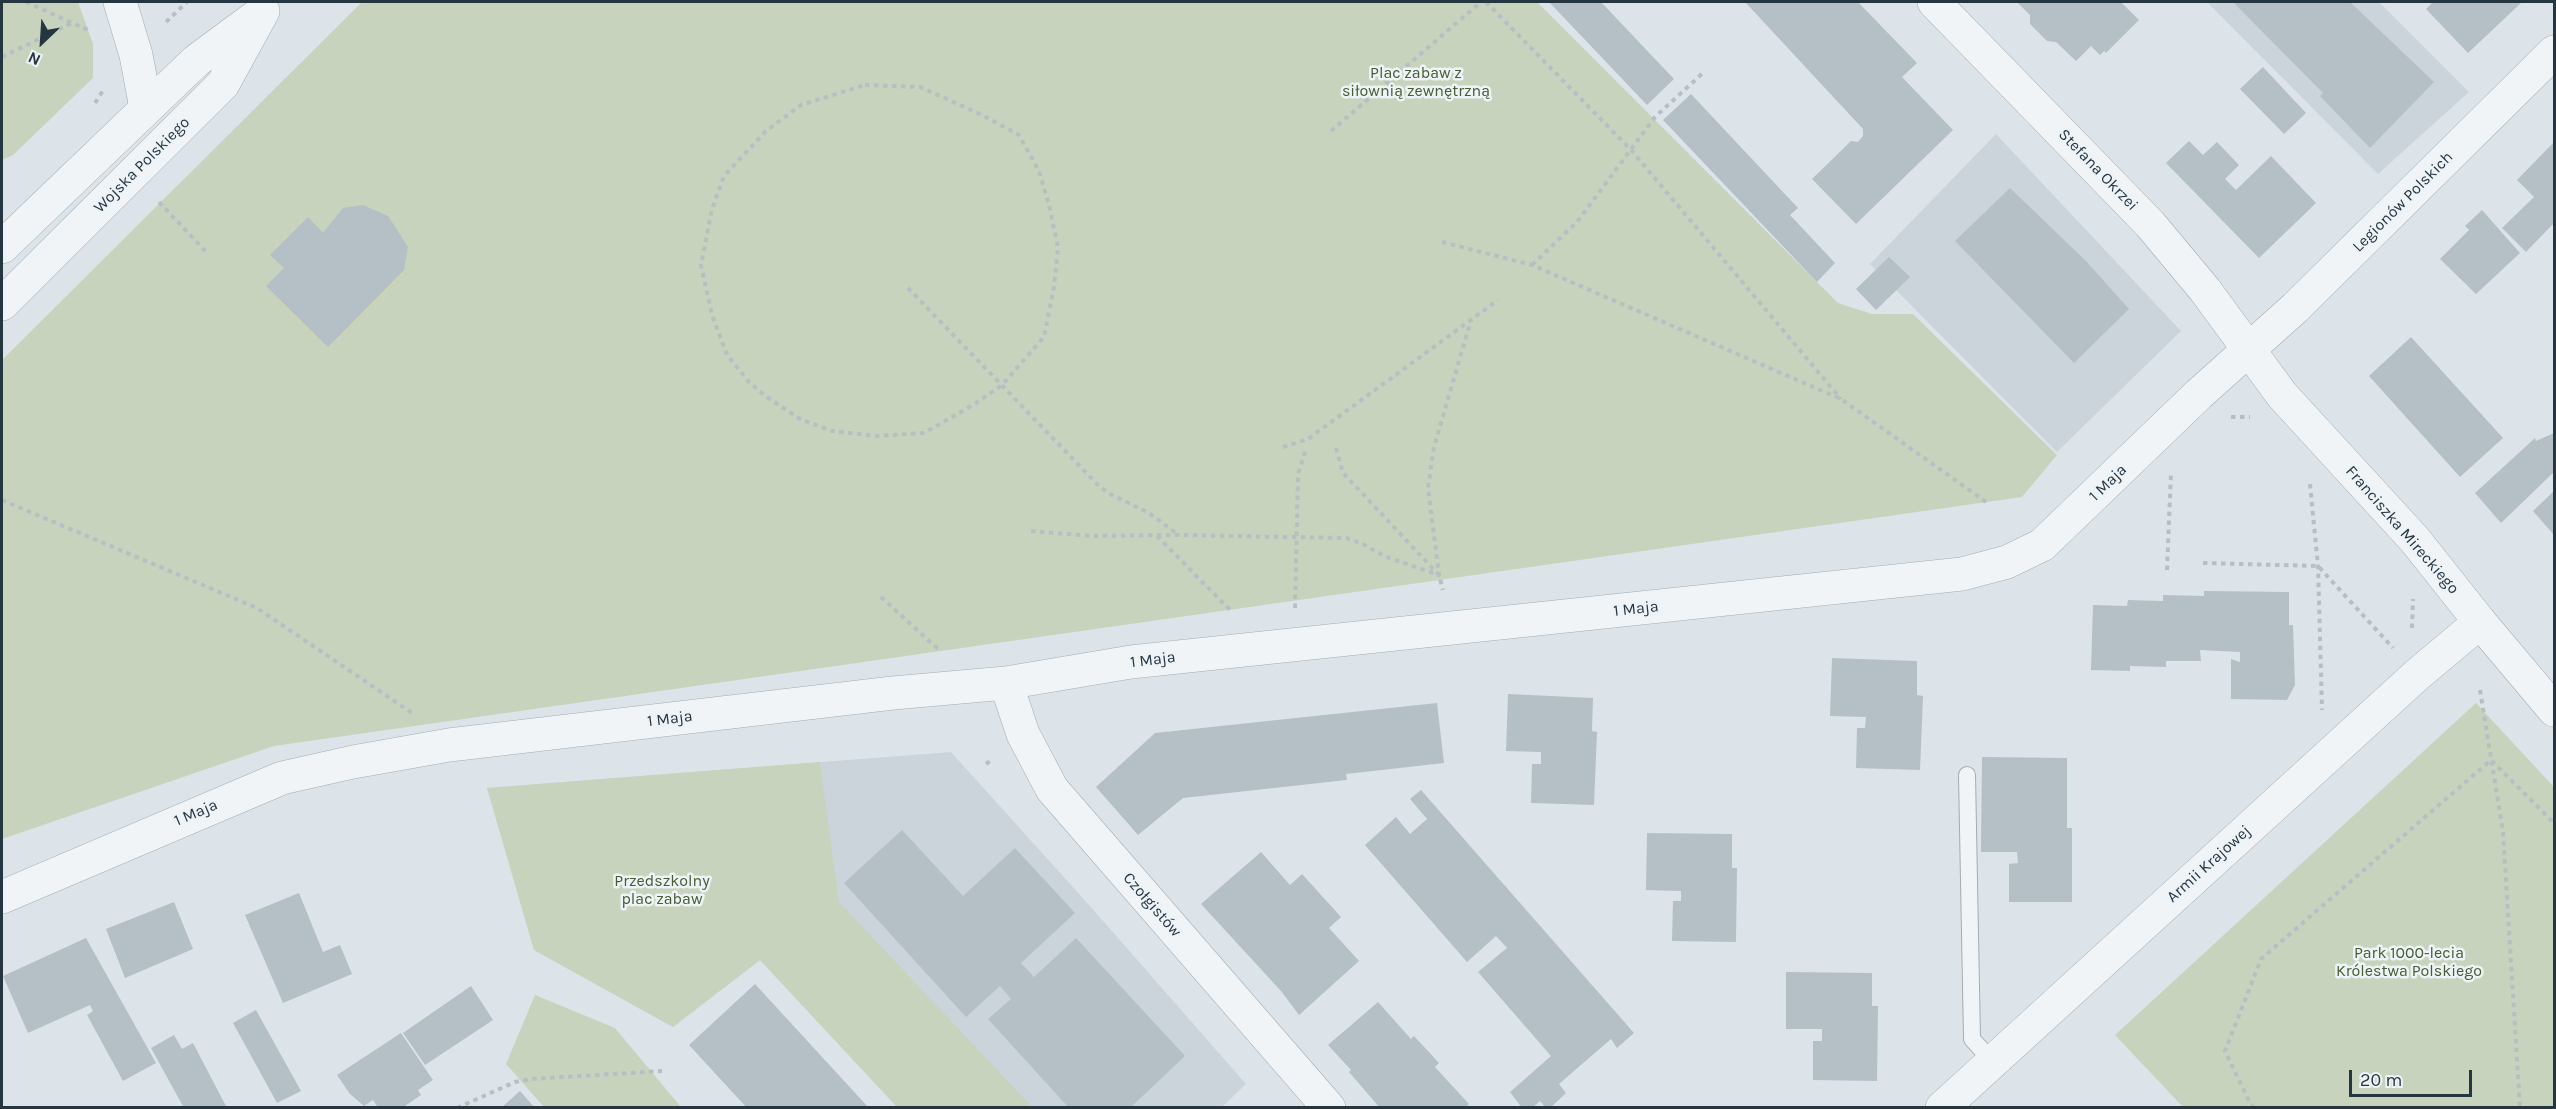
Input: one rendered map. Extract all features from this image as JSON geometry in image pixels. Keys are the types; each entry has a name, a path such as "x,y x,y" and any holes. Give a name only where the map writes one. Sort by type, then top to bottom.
{"street":[{"path":"120,2 136,55 146,108"},
{"name":"Stefana Okrzei","path":"1934,2 2150,224 2205,290 2249,350"},
{"name":"Wojska Polskiego","path":"2,247 196,61 268,6"},
{"name":"Wojska Polskiego","path":"2,304 223,84 268,6"},
{"name":"Legionów Polskich","path":"2249,350 2295,308 2554,52"},
{"name":"Franciszka Mireckiego","path":"2249,350 2282,395 2415,540 2554,710"},
{"name":"1 Maja","path":"2,897 282,778 352,762 461,743 893,693 1006,683 1131,662 1962,574 2007,562 2042,545 2199,394 2249,350"},
{"name":"Armii Krajowej","path":"1942,1107 2409,682 2480,622"},
{"name":"Czołgistów","path":"1006,683 1023,734 1052,789 1329,1107"}],"lane":[{"path":"1967,775 1972,1039 1992,1061"}],"path":[{"path":"26,2 91,31"},
{"path":"1331,131 1481,2"},
{"path":"1486,2 1631,150 1842,399"},
{"path":"2,57 75,22"},
{"path":"1532,265 1577,222 1655,117 1704,72"},
{"path":"865,85 920,87 982,115 1019,135 1039,171 1058,247 1054,286 1044,337 1002,385 973,405 924,433 878,436 832,431 800,419 767,398 749,382 727,355 712,315 701,265 712,209 724,176 766,131 801,105 865,85"},
{"path":"158,200 208,254"},
{"path":"1442,242 1532,265 1842,399 1989,504"},
{"path":"908,288 1097,484 1108,493 1149,513 1178,535"},
{"path":"1283,447 1308,439 1498,300"},
{"path":"1445,599 1439,575 1428,488 1434,447 1471,320"},
{"path":"2227,417 2254,417"},
{"path":"1336,448 1343,473 1439,575"},
{"path":"1295,619 1298,474 1306,449"},
{"path":"2167,570 2172,462"},
{"path":"2317,488 2310,480 2318,566 2323,715"},
{"path":"2,500 249,603 417,715"},
{"path":"1031,531 1091,536 1346,538 1363,544 1384,556 1439,575"},
{"path":"1157,536 1236,616"},
{"path":"2203,563 2318,566 2394,650 2400,644"},
{"path":"881,597 946,656 934,658"},
{"path":"2412,631 2413,598"},
{"path":"2480,690 2503,832 2520,1107"},
{"path":"2491,760 2554,823"},
{"path":"2254,1107 2225,1051 2261,959 2491,760"},
{"path":"457,1107 515,1082 662,1071"}],"shaded area":[{"path":"2207,2 2379,2 2469,92 2378,174"},
{"path":"1996,134 2181,331 2057,452 1870,264"},
{"path":"951,752 1246,1084 1222,1107 897,1107 760,960 673,1027 534,950 487,788"}],"green space":[{"path":"2,2 78,2 93,44 93,78 13,155 2,160"},
{"name":"Plac zabaw z siłownią zewnętrzną","path":"362,2 1537,2 1838,303 1872,314 1913,314 2057,455 2022,497 274,746 2,839 2,360"},
{"name":"Park 1000-lecia Królestwa Polskiego","path":"2476,703 2554,787 2554,1107 2183,1107 2115,1035"},
{"name":"Przedszkolny plac zabaw","path":"820,762 839,902 1032,1107 897,1107 760,960 673,1027 534,950 487,788"},
{"path":"535,995 615,1028 681,1107 544,1107 506,1064"}],"building":[{"path":"1549,2 1601,2 1674,79 1647,105"},
{"path":"1745,2 1858,2 1917,63 1902,77 1953,130 1856,224 1812,179 1851,141 1858,142 1863,136 1863,129"},
{"path":"2017,2 2121,2 2139,20 2106,53 2104,51 2100,55 2091,46 2076,61 2056,42 2047,41 2030,24 2030,15"},
{"path":"2233,2 2350,2 2434,82 2370,148 2320,96 2323,93"},
{"path":"2433,2 2522,2 2468,53 2426,9"},
{"path":"2263,67 2306,113 2284,134 2240,89"},
{"path":"1691,94 1798,208 1790,215 1835,263 1817,282 1663,120"},
{"path":"2189,141 2203,155 2217,142 2239,165 2225,179 2236,190 2271,156 2316,203 2259,258 2166,163"},
{"path":"2554,142 2554,223 2526,252 2502,228 2534,197 2517,180"},
{"path":"2010,188 2086,261 2129,309 2074,363 1955,241"},
{"path":"363,205 388,216 408,247 404,270 328,347 266,286 284,268 270,255 308,217 323,233 343,208"},
{"path":"2482,210 2520,253 2476,294 2440,259 2469,230 2465,226"},
{"path":"1889,257 1910,277 1876,310 1856,289"},
{"path":"2411,337 2503,438 2460,477 2369,376"},
{"path":"2554,433 2554,472 2501,523 2475,493 2535,438 2536,441"},
{"path":"2554,491 2554,535 2533,511"},
{"path":"2204,591 2289,592 2289,625 2293,625 2295,685 2287,700 2231,699 2231,659 2240,662 2240,652 2200,650 2201,661 2166,661 2166,667 2130,666 2130,671 2091,670 2093,605 2127,606 2128,600 2163,601 2163,595 2204,596"},
{"path":"1832,658 1917,661 1917,695 1923,696 1920,770 1856,768 1857,728 1865,728 1866,717 1830,716"},
{"path":"1508,694 1593,698 1592,731 1597,732 1594,805 1531,803 1532,764 1541,764 1541,752 1506,751"},
{"path":"1437,703 1444,763 1346,774 1347,780 1183,798 1138,835 1096,787 1155,733"},
{"path":"1982,757 2067,758 2067,828 2072,828 2072,902 2009,902 2009,864 2018,863 2017,852 1981,852"},
{"path":"1421,790 1634,1033 1617,1048 1611,1039 1559,1084 1566,1093 1550,1108 1546,1108 1540,1101 1532,1108 1522,1108 1510,1092 1551,1056 1478,972 1507,948 1496,936 1467,962 1365,845 1396,817 1410,834 1427,819 1410,799"},
{"path":"902,830 963,896 1015,848 1075,913 1021,963 1034,977 1076,938 1185,1056 1130,1108 1069,1108 988,1019 1011,999 1000,986 966,1017 844,883"},
{"path":"1647,833 1732,834 1732,868 1737,868 1736,942 1672,941 1673,901 1681,901 1681,891 1646,890"},
{"path":"1261,852 1290,885 1302,874 1341,917 1329,928 1359,961 1299,1015 1281,991 1201,904"},
{"path":"299,893 323,952 340,945 352,974 283,1003 245,915"},
{"path":"174,902 193,949 125,978 106,929"},
{"path":"86,938 156,1063 123,1081 87,1015 93,1011 90,1005 28,1033 3,976"},
{"path":"1786,972 1872,973 1872,1006 1878,1006 1877,1081 1813,1080 1813,1041 1822,1041 1822,1029 1786,1029"},
{"path":"755,984 869,1108 747,1108 689,1045"},
{"path":"471,986 493,1020 425,1065 403,1033"},
{"path":"1378,1002 1411,1039 1414,1036 1439,1063 1435,1067 1469,1104 1465,1108 1380,1108 1349,1072 1351,1070 1328,1045"},
{"path":"256,1010 301,1091 277,1103 233,1023"},
{"path":"401,1033 433,1080 418,1090 421,1095 402,1108 378,1108 373,1100 364,1106 350,1094 337,1075"},
{"path":"174,1035 182,1049 193,1043 227,1108 184,1108 151,1048"},
{"path":"520,1091 535,1108 501,1108"}]}
